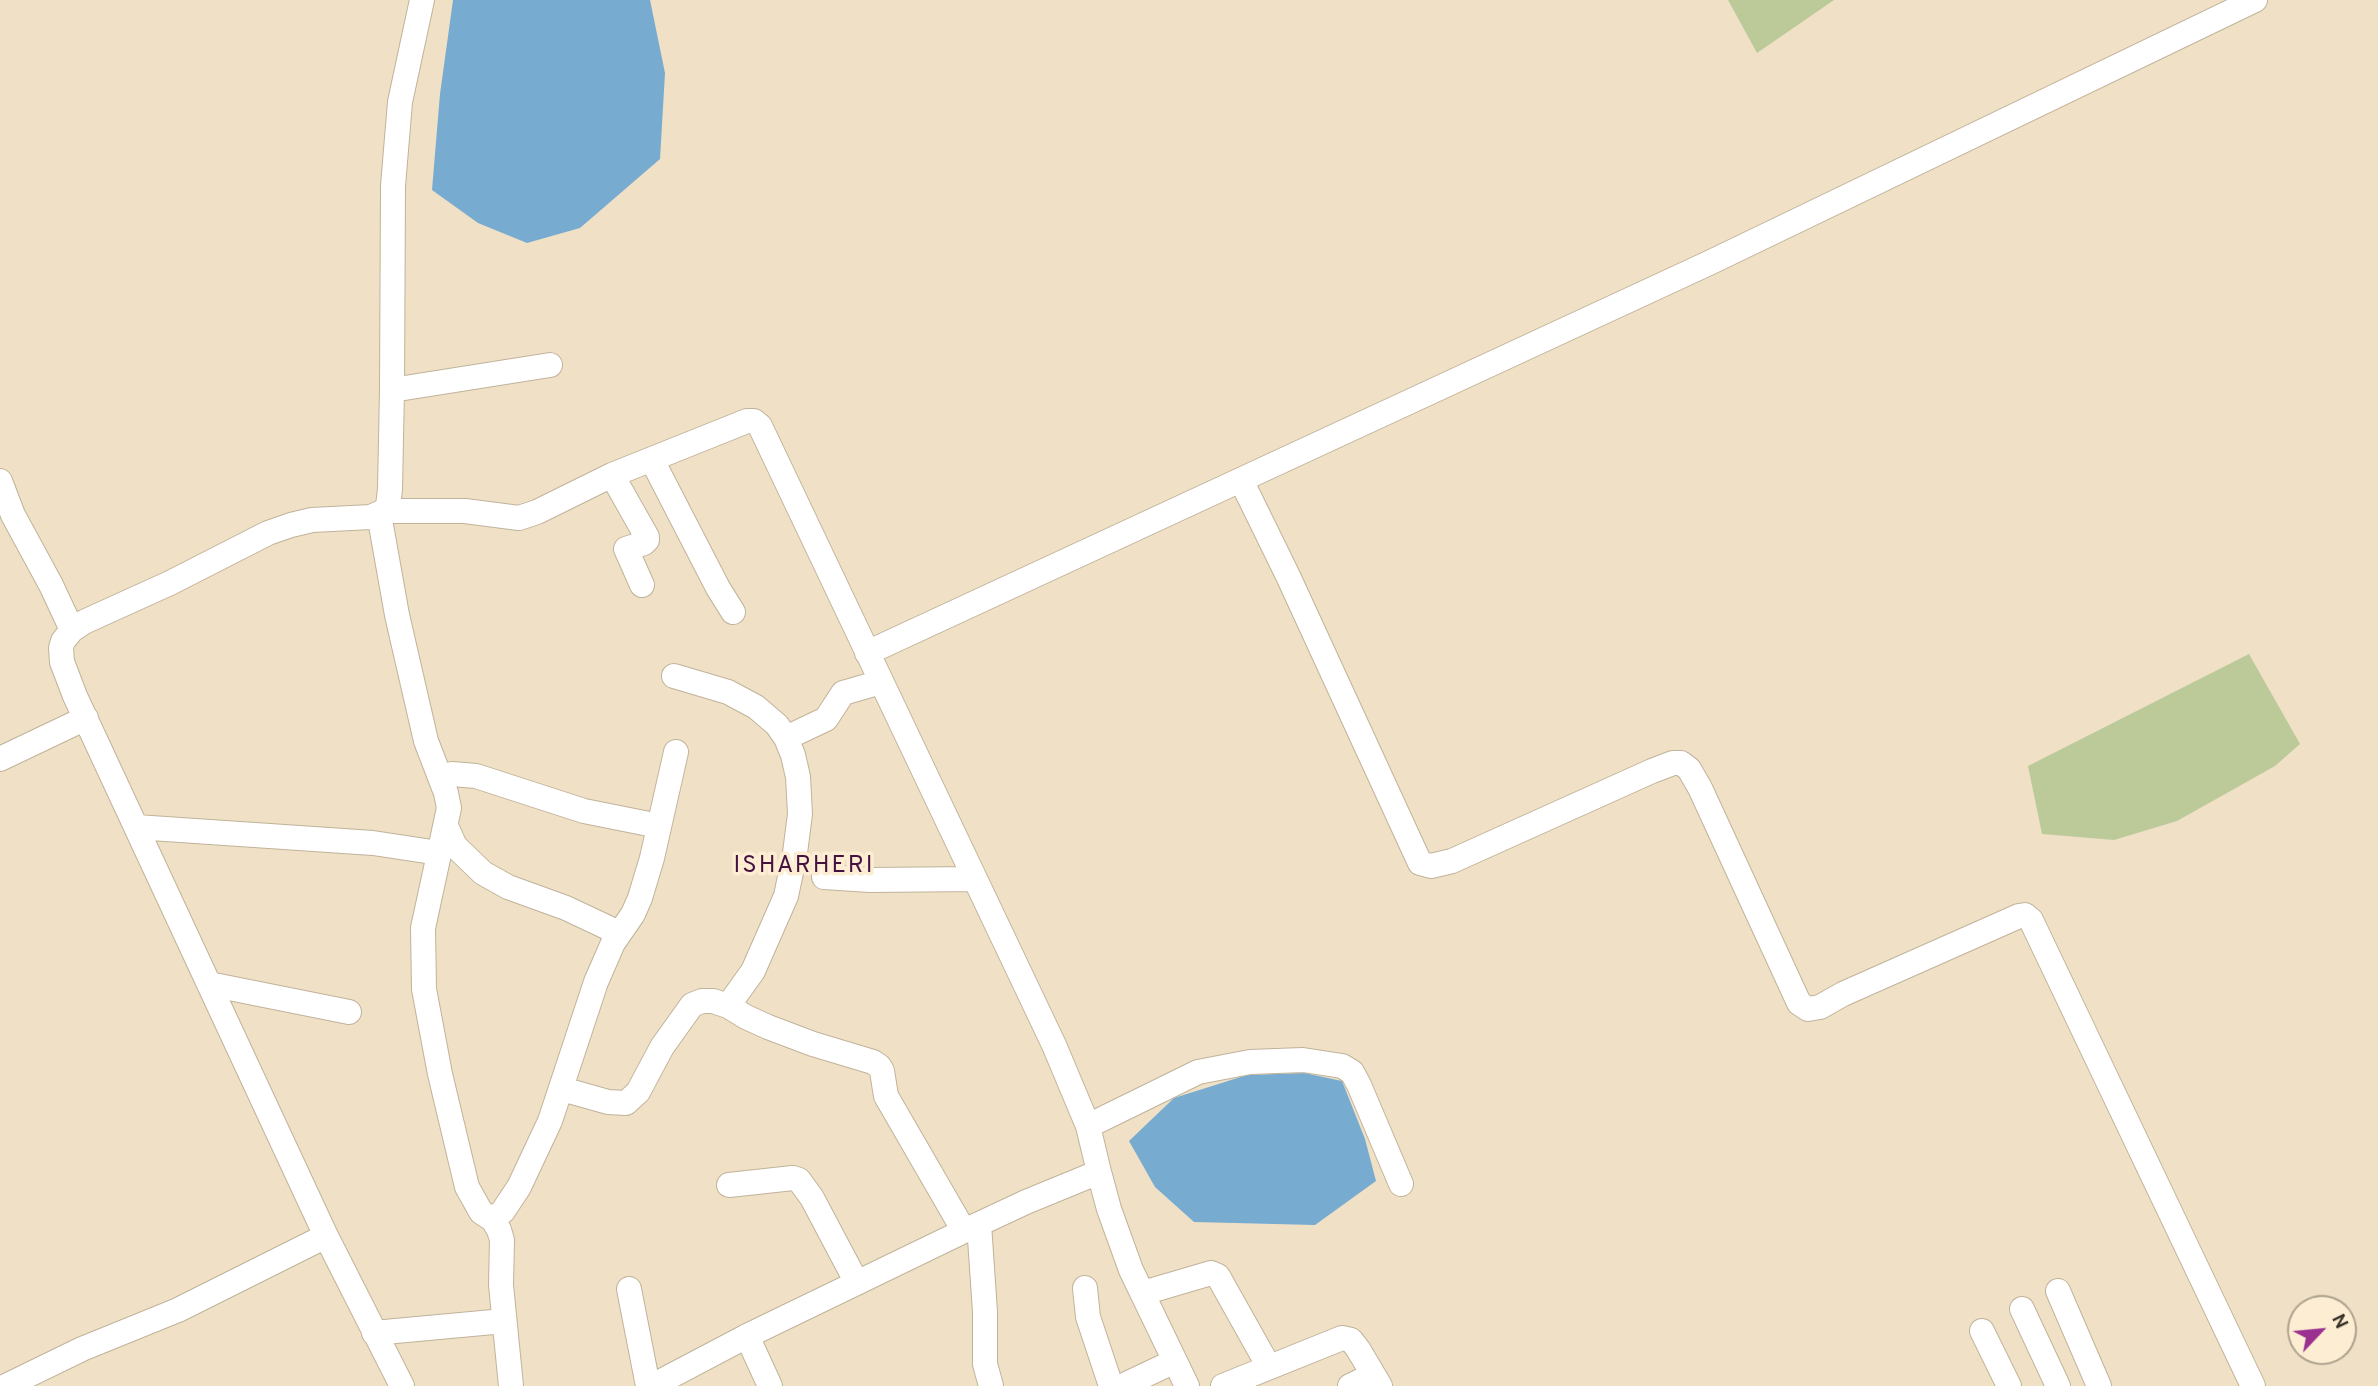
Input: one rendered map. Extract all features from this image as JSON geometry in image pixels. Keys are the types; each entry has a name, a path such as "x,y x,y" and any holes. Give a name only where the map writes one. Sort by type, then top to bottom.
{"street":[{"path":"382,512 388,506 390,489 391,234 396,144 400,102 422,0"},
{"path":"867,653 1709,263 2255,0"},
{"path":"392,390 550,365"},
{"path":"402,1386 326,1236 86,718 62,662 63,641 72,630 84,622 291,524 370,517 382,512 466,511 519,518 537,512 612,475 747,421 754,421 760,426 1054,1045 1088,1126 1117,1233 1187,1386"},
{"path":"652,460 733,612"},
{"path":"612,475 647,537 644,543 626,549 642,585"},
{"path":"1241,480 1420,863 1431,866 1452,861 1652,771 1673,763 1681,763 1689,769 1700,788 1799,1003 1808,1009 1820,1007 2018,916 2025,915 2031,920 2247,1384"},
{"path":"0,481 13,515 72,630"},
{"path":"382,512 397,615 426,741 449,808 423,928 424,989 440,1074 467,1187 481,1212 493,1220 502,1240 500,1273 511,1386"},
{"path":"674,676 728,692 756,707 786,738 798,777 800,814 786,896 752,971 728,1006"},
{"path":"786,738 826,719 843,693 881,682"},
{"path":"0,758 86,718"},
{"path":"493,1220 503,1211 519,1186 550,1121 596,982 619,933 633,914 640,898 676,752"},
{"path":"440,777 452,774 476,776 584,811 659,827"},
{"path":"136,827 373,843 439,853"},
{"path":"446,827 455,846 483,873 508,887 566,908 619,933"},
{"path":"824,877 870,880 974,879"},
{"path":"209,984 349,1012"},
{"path":"562,1089 608,1102 626,1103 638,1092 662,1047 692,1005 702,1001 728,1006 768,1027 879,1066 886,1096 971,1228 985,1312 985,1364 991,1386"},
{"path":"1088,1126 1198,1072 1250,1062 1303,1060 1342,1066 1352,1072 1359,1085 1401,1184"},
{"path":"629,1289 650,1386 971,1228 1099,1172"},
{"path":"729,1185 793,1178 799,1180 820,1212 857,1283"},
{"path":"6,1386 94,1344 178,1310 326,1236"},
{"path":"1143,1293 1211,1273 1218,1276 1269,1367"},
{"path":"1085,1288 1088,1317 1111,1386"},
{"path":"2057,1291 2099,1386"},
{"path":"2022,1309 2058,1386"},
{"path":"374,1334 504,1321"},
{"path":"1982,1331 2009,1386"},
{"path":"747,1336 770,1386"},
{"path":"1223,1386 1342,1338 1351,1340 1376,1381 1350,1386"},
{"path":"1122,1386 1175,1362"}],"green space":[{"path":"1728,0 1834,0 1757,53"},
{"path":"2249,654 2300,744 2275,766 2177,821 2114,840 2042,834 2028,766"}],"water":[{"path":"453,0 650,0 665,73 660,159 580,228 527,243 478,223 432,190 440,94"},
{"path":"1304,1073 1342,1081 1365,1139 1376,1181 1315,1225 1194,1222 1155,1187 1129,1141 1174,1098 1247,1075"}],"district":[{"name":"ISHARHERI","path":"804,867"}]}
